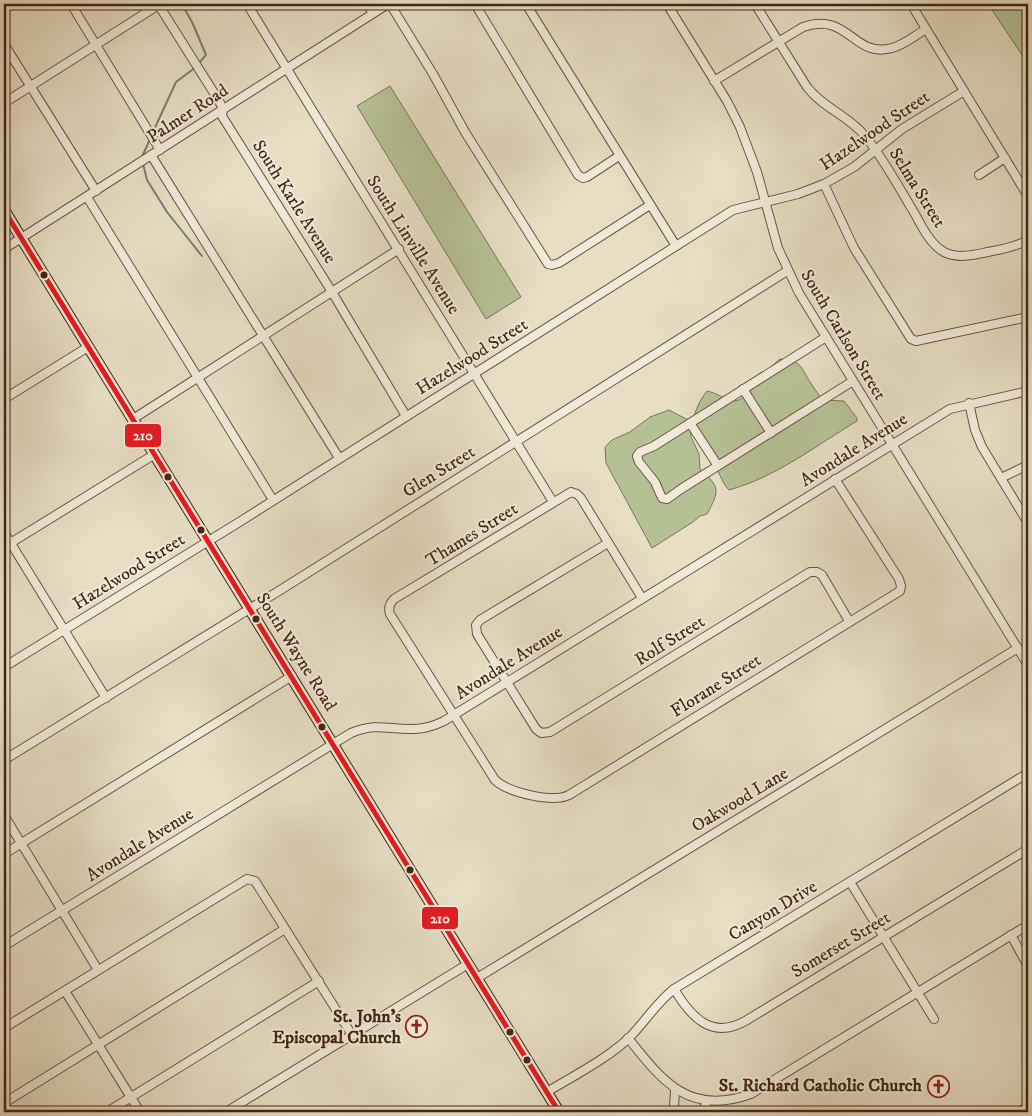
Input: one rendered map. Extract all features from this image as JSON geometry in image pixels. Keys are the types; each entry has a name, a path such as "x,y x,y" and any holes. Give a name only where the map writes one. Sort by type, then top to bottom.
{"main road":[{"name":"South Wayne Road","path":"4,210 559,1112"},
{"path":"1021,1112 1028,1108"}],"street":[{"path":"71,4 160,150"},
{"path":"4,103 159,4"},
{"name":"South Karle Avenue","path":"159,4 219,101 223,118 332,292 406,416"},
{"name":"South Linville Avenue","path":"246,4 553,502"},
{"path":"367,4 373,13"},
{"path":"389,4 470,140 547,263 551,265 559,263 650,205"},
{"name":"Palmer Road","path":"4,249 389,4"},
{"path":"475,4 578,175 583,178 587,177 619,156"},
{"path":"526,4 676,246"},
{"name":"South Carlson Street","path":"667,4 714,80 746,140 757,172 774,237 799,293 1028,665"},
{"name":"Selma Street","path":"755,4 813,95 851,122 863,133 876,150 934,244 944,252 957,256 966,256 1014,246 1028,240"},
{"path":"911,4 1028,196"},
{"path":"714,80 803,27 813,23 823,22 839,27 866,46 885,50 899,46 926,29"},
{"path":"4,44 96,191"},
{"name":"Hazelwood Street","path":"4,667 208,541 736,208 798,194 824,184 854,167 902,129 964,91"},
{"path":"151,155 339,458"},
{"path":"978,175 1005,158"},
{"path":"824,184 854,248 907,336 913,340 1028,317"},
{"path":"87,197 273,500"},
{"path":"133,419 398,249"},
{"name":"Glen Street","path":"4,760 788,271"},
{"path":"826,337 654,446 640,452 638,462 654,482 662,498 667,500 681,489 853,381"},
{"path":"4,399 88,347"},
{"path":"743,389 771,432"},
{"name":"Avondale Avenue","path":"4,946 351,733 379,727 406,730 425,728 444,721 950,409 969,403 1028,391"},
{"path":"969,403 979,439 1028,523"},
{"path":"690,423 718,466"},
{"path":"7,545 155,454"},
{"path":"1001,478 1028,465"},
{"name":"Florane Street","path":"454,714 493,777 500,784 509,789 549,798 561,798 896,593 901,586 898,579 835,479"},
{"name":"Thames Street","path":"454,714 390,614 390,604 394,599 568,493 577,494 642,598"},
{"path":"4,532 7,545 64,630 106,698"},
{"path":"507,682 477,634 476,626 480,620 608,542"},
{"name":"Rolf Street","path":"507,682 536,729 541,733 548,733 808,573 817,572 822,575 849,621"},
{"name":"Oakwood Lane","path":"477,978 1018,648"},
{"path":"4,854 292,676"},
{"name":"Canyon Drive","path":"547,1092 606,1056 628,1038 660,1001 674,989 1028,773"},
{"path":"4,815 98,970"},
{"name":"Somerset Street","path":"674,989 690,1013 700,1021 717,1027 733,1026 743,1022 1028,849"},
{"path":"4,1028 247,879 252,879 352,1035"},
{"path":"850,882 934,1019"},
{"path":"628,1038 656,1074 676,1091 691,1098 707,1102 729,1101 751,1094 1028,925"},
{"path":"4,1103 285,929"},
{"path":"1011,935 1028,966"},
{"path":"226,1112 468,964"},
{"path":"107,1112 319,981"},
{"path":"65,991 140,1112"},
{"path":"676,1091 674,1106 676,1112"},
{"path":"702,1112 707,1102"}],"green space":[{"path":"988,4 1028,4 1028,64"},
{"path":"390,86 521,297 486,319 357,106"},
{"path":"780,359 793,361 800,365 822,400 844,401 857,418 857,421 780,469 729,490 695,434 693,426 697,408 707,391 729,400 739,400 750,391 759,378 760,373 766,371"},
{"path":"669,410 690,421 691,437 699,454 700,469 711,480 716,489 716,494 707,514 700,516 652,548 606,463 605,447 612,440 630,432 650,417"}],"waterway":[{"path":"182,4 206,55 199,63"},
{"path":"153,132 176,82 196,67"},
{"path":"142,157 150,139"},
{"path":"143,164 147,180 167,212 202,256"}],"transit line":[{"name":"210","path":"4,210 559,1112"}],"place":[{"name":"St. John's Episcopal Church","path":"417,1027"},
{"name":"St. Richard Catholic Church","path":"938,1086"}]}
